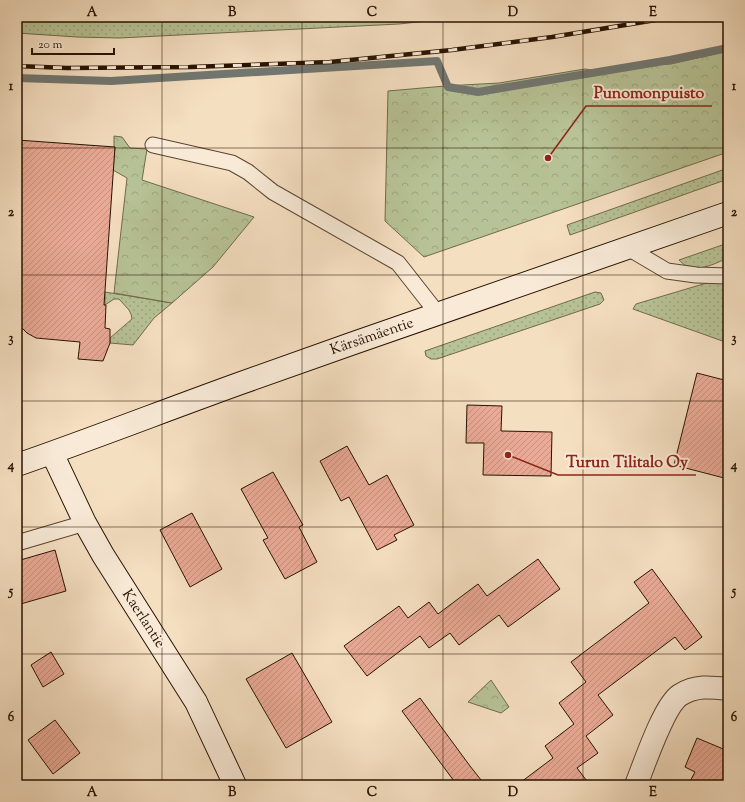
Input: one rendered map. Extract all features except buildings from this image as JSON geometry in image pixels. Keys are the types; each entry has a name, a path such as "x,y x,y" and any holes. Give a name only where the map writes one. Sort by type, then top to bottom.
{"street":[{"name":"Kärsämäentie","path":"17,465 239,384 728,213"},
{"name":"Kaerlantie","path":"52,453 84,523 138,612 196,702 235,785"},
{"path":"636,785 660,725 672,703 680,695 706,686 728,689"}],"lane":[{"path":"153,145 232,163 248,172 273,192 398,263 438,314"},
{"path":"628,248 667,271 696,276 728,276"},
{"path":"17,543 84,523"}],"green space":[{"path":"17,17 464,17 399,24 119,38 17,33"},
{"path":"728,51 728,152 424,257 385,221 388,91 499,83 585,69 597,71 634,66 671,64"},
{"path":"114,136 122,137 130,148 147,149 142,180 254,217 213,267 172,303 114,293 127,178 113,170 115,147"},
{"path":"728,168 728,179 570,235 567,225"},
{"path":"728,243 728,258 713,264 692,268 679,260"},
{"path":"710,282 728,282 728,343 633,309 636,304"},
{"path":"105,292 172,303 154,318 133,345 110,343 110,338 132,319 129,310 119,299 114,299 105,305"},
{"path":"595,292 601,293 604,300 600,304 437,359 431,359 426,356 425,351"},
{"path":"491,680 509,707 501,713 468,702"}],"waterway":[{"path":"17,78 111,81 437,61 448,87 478,92 670,60 728,48"}],"railway":[{"path":"17,66 67,68 190,67 330,62 452,50 552,37 674,17"}],"place":[{"name":"Punomonpuisto","path":"548,158"},
{"name":"Turun Tilitalo Oy","path":"508,455"}]}
